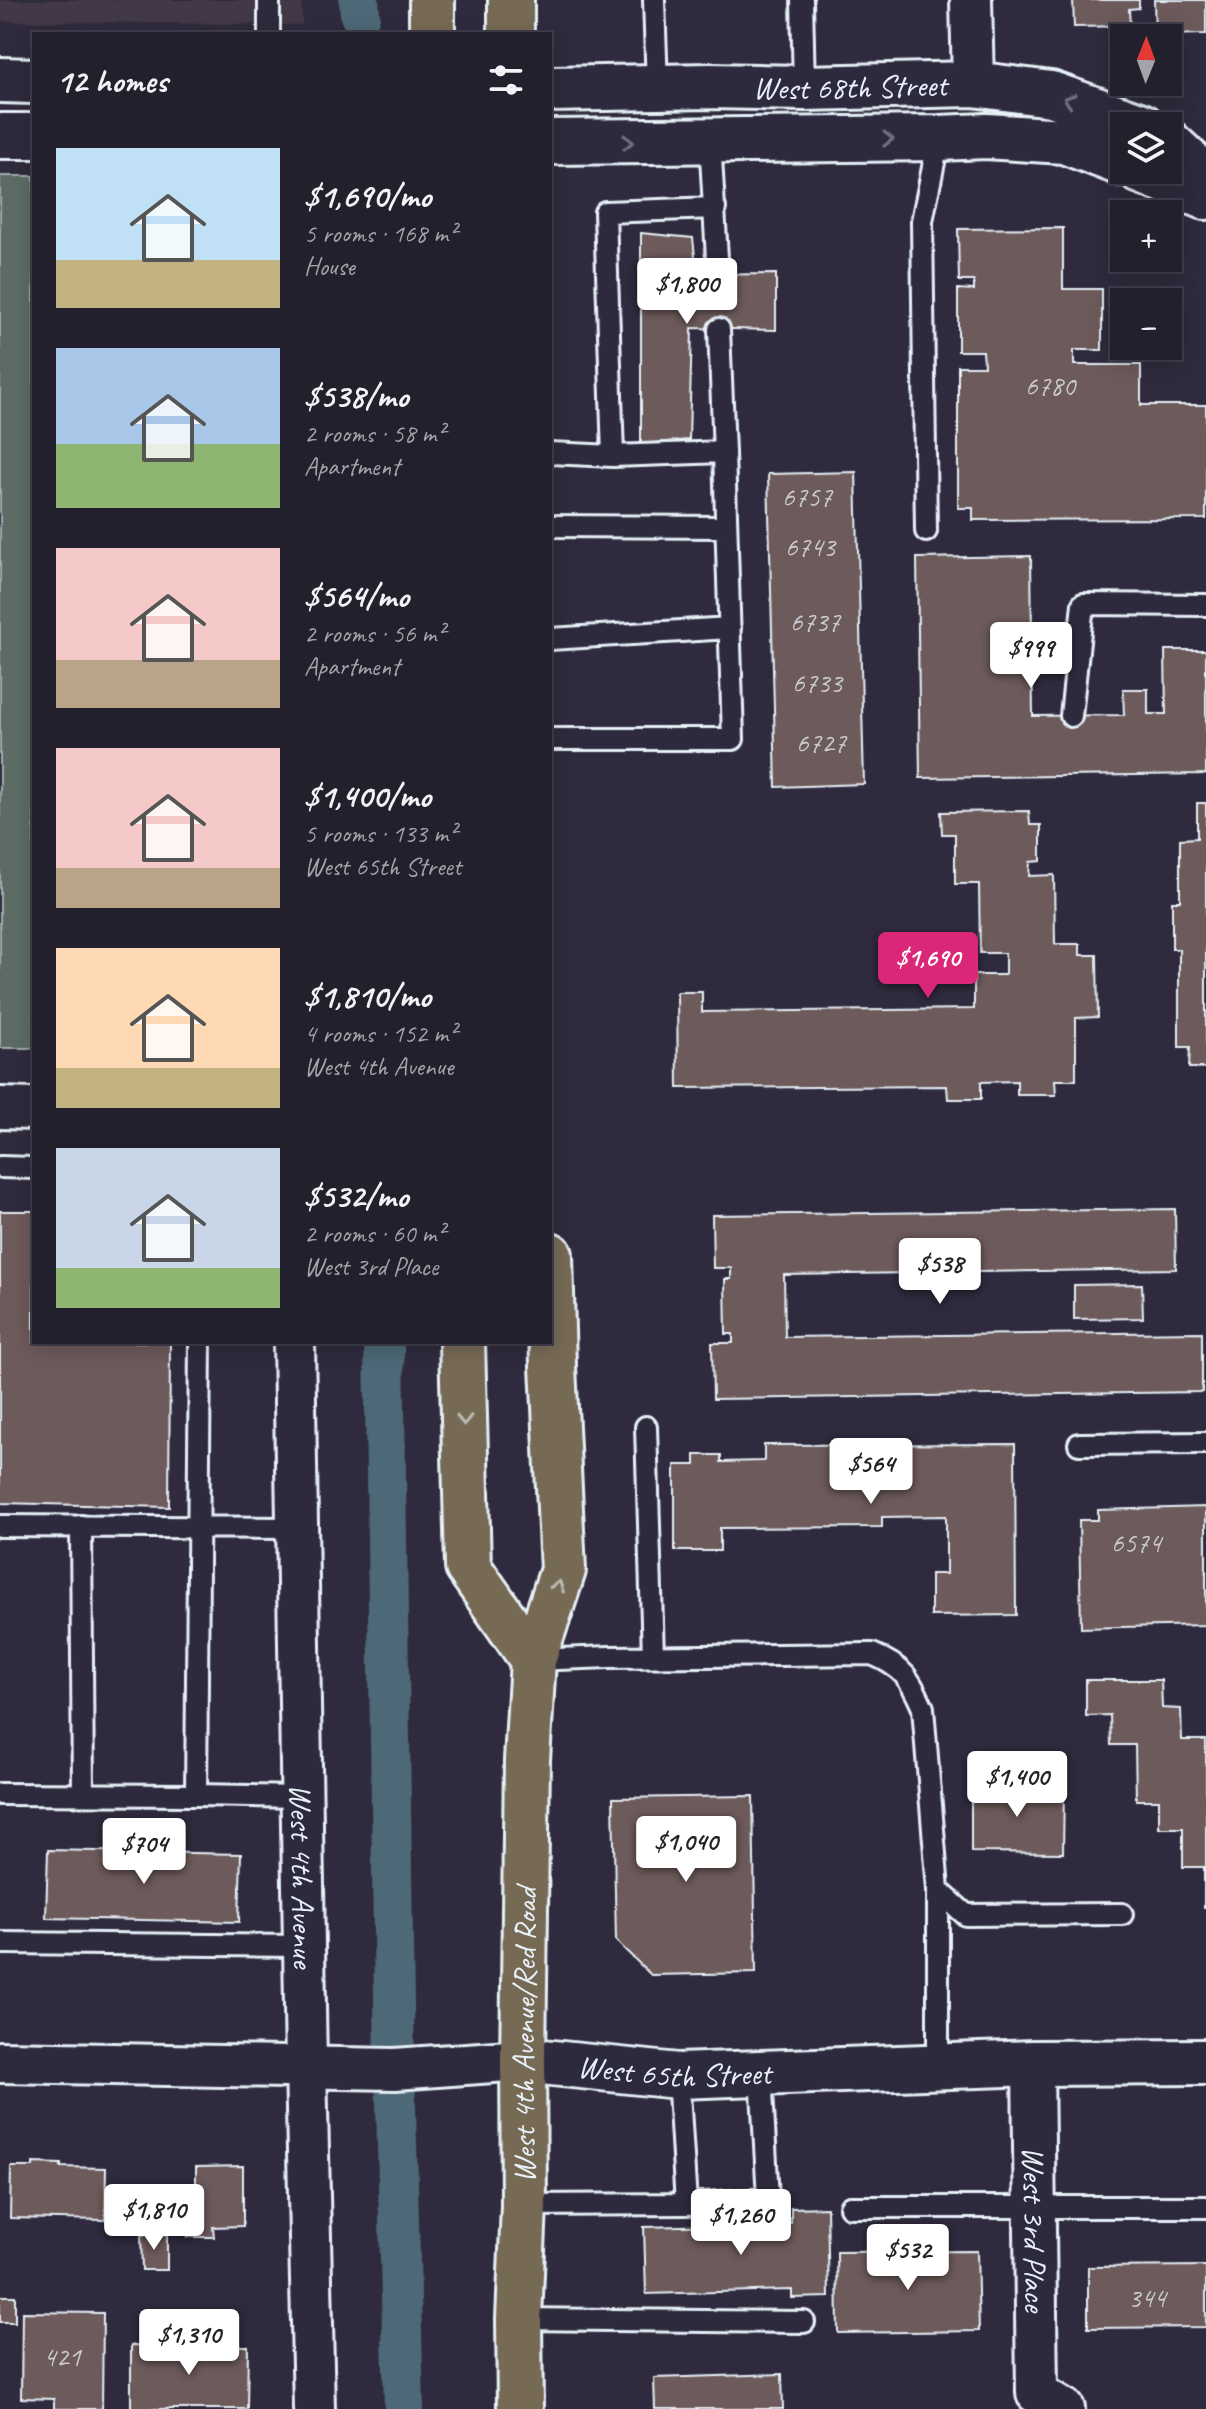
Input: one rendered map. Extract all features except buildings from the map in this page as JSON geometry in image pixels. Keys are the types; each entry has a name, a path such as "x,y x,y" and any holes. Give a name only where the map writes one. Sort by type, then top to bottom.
{"main road":[{"path":"432,0 432,32"},
{"path":"511,0 511,32"},
{"path":"0,80 32,81"},
{"name":"West 68th Street","path":"552,89 973,84 1051,94 1110,115"},
{"path":"0,136 32,136"},
{"name":"West 68th Street","path":"552,142 986,136 1064,141 1110,159"},
{"path":"1182,155 1206,177"},
{"path":"1174,184 1206,197"},
{"name":"West 4th Avenue/Red Road","path":"520,2409 527,1760 533,1660 563,1570 552,1329"},
{"path":"462,1344 468,1567 533,1660"},
{"name":"West 65th Street","path":"523,2060 678,2076 1033,2063 1206,2062"}],"street":[{"path":"971,0 973,84"},
{"path":"0,1108 32,1109"},
{"name":"West 4th Avenue","path":"294,1344 314,2409"},
{"name":"West 65th Street","path":"0,2062 395,2069 523,2060"},
{"name":"West 3rd Place","path":"1033,2063 1035,2207 1050,2401"}],"lane":[{"path":"269,0 269,32"},
{"path":"654,0 657,87"},
{"path":"802,0 804,88"},
{"path":"926,531 922,221 939,138"},
{"path":"710,140 718,275"},
{"path":"613,456 605,212 715,208"},
{"path":"552,739 733,739 719,329"},
{"path":"552,453 613,456 724,452"},
{"path":"552,526 726,527"},
{"path":"1071,716 1083,604 1206,605"},
{"path":"552,639 730,628"},
{"path":"0,1167 32,1168"},
{"path":"196,1795 200,1344"},
{"path":"646,1427 653,1656"},
{"path":"1079,1444 1206,1443"},
{"path":"0,1526 297,1528"},
{"path":"81,1526 83,1794"},
{"path":"533,1660 872,1654 893,1663 912,1684 923,1708 938,1890 938,2067"},
{"path":"0,1794 302,1797"},
{"path":"938,1890 966,1915 1122,1914"},
{"path":"0,1943 304,1946"},
{"path":"524,2205 686,2204 768,2199 761,2073"},
{"path":"678,2076 686,2204"},
{"path":"850,2207 1206,2207"},
{"path":"519,2319 804,2322"}],"shaded area":[{"path":"0,0 302,0 302,25 0,21"}],"green space":[{"path":"0,176 32,176 32,1048 0,1048"}],"waterway":[{"path":"359,0 360,15"},
{"path":"384,1344 395,2069 404,2409"}]}
